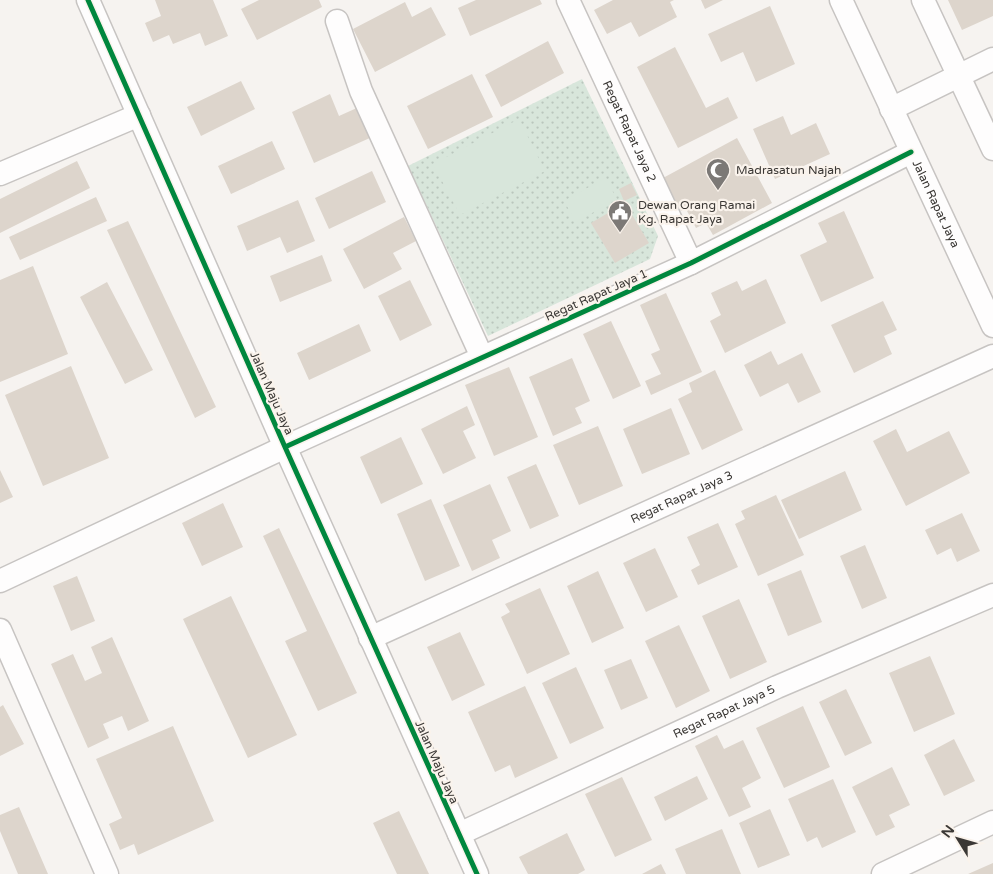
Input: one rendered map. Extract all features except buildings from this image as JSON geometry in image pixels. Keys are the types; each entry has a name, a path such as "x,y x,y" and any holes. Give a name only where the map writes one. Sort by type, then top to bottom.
{"street":[{"name":"Jalan Maju Jaya","path":"88,0 370,638 477,874"},
{"name":"Regat Rapat Jaya 2","path":"568,0 691,263"},
{"name":"Jalan Rapat Jaya","path":"841,0 993,326"},
{"path":"923,0 993,149"},
{"path":"337,21 361,91 482,357"},
{"path":"891,109 993,59"},
{"path":"0,174 139,115"},
{"name":"Regat Rapat Jaya 1","path":"0,581 285,447 691,263 911,152"},
{"name":"Regat Rapat Jaya 3","path":"370,638 993,356"},
{"name":"Regat Rapat Jaya 5","path":"459,834 777,687 993,595"},
{"path":"0,630 107,874"},
{"path":"883,874 993,822"}],"shaded area":[{"path":"582,79 658,236 650,259 488,336 408,166"},
{"path":"519,119 545,171 460,215 433,164"},
{"path":"605,178 617,199 576,222 564,201"}],"cycle path":[{"path":"88,0 285,447 477,874"},
{"path":"285,447 691,263 911,152"}],"place":[{"name":"Madrasatun Najah","path":"718,191"},
{"name":"Dewan Orang Ramai Kg. Rapat Jaya","path":"620,233"}]}
